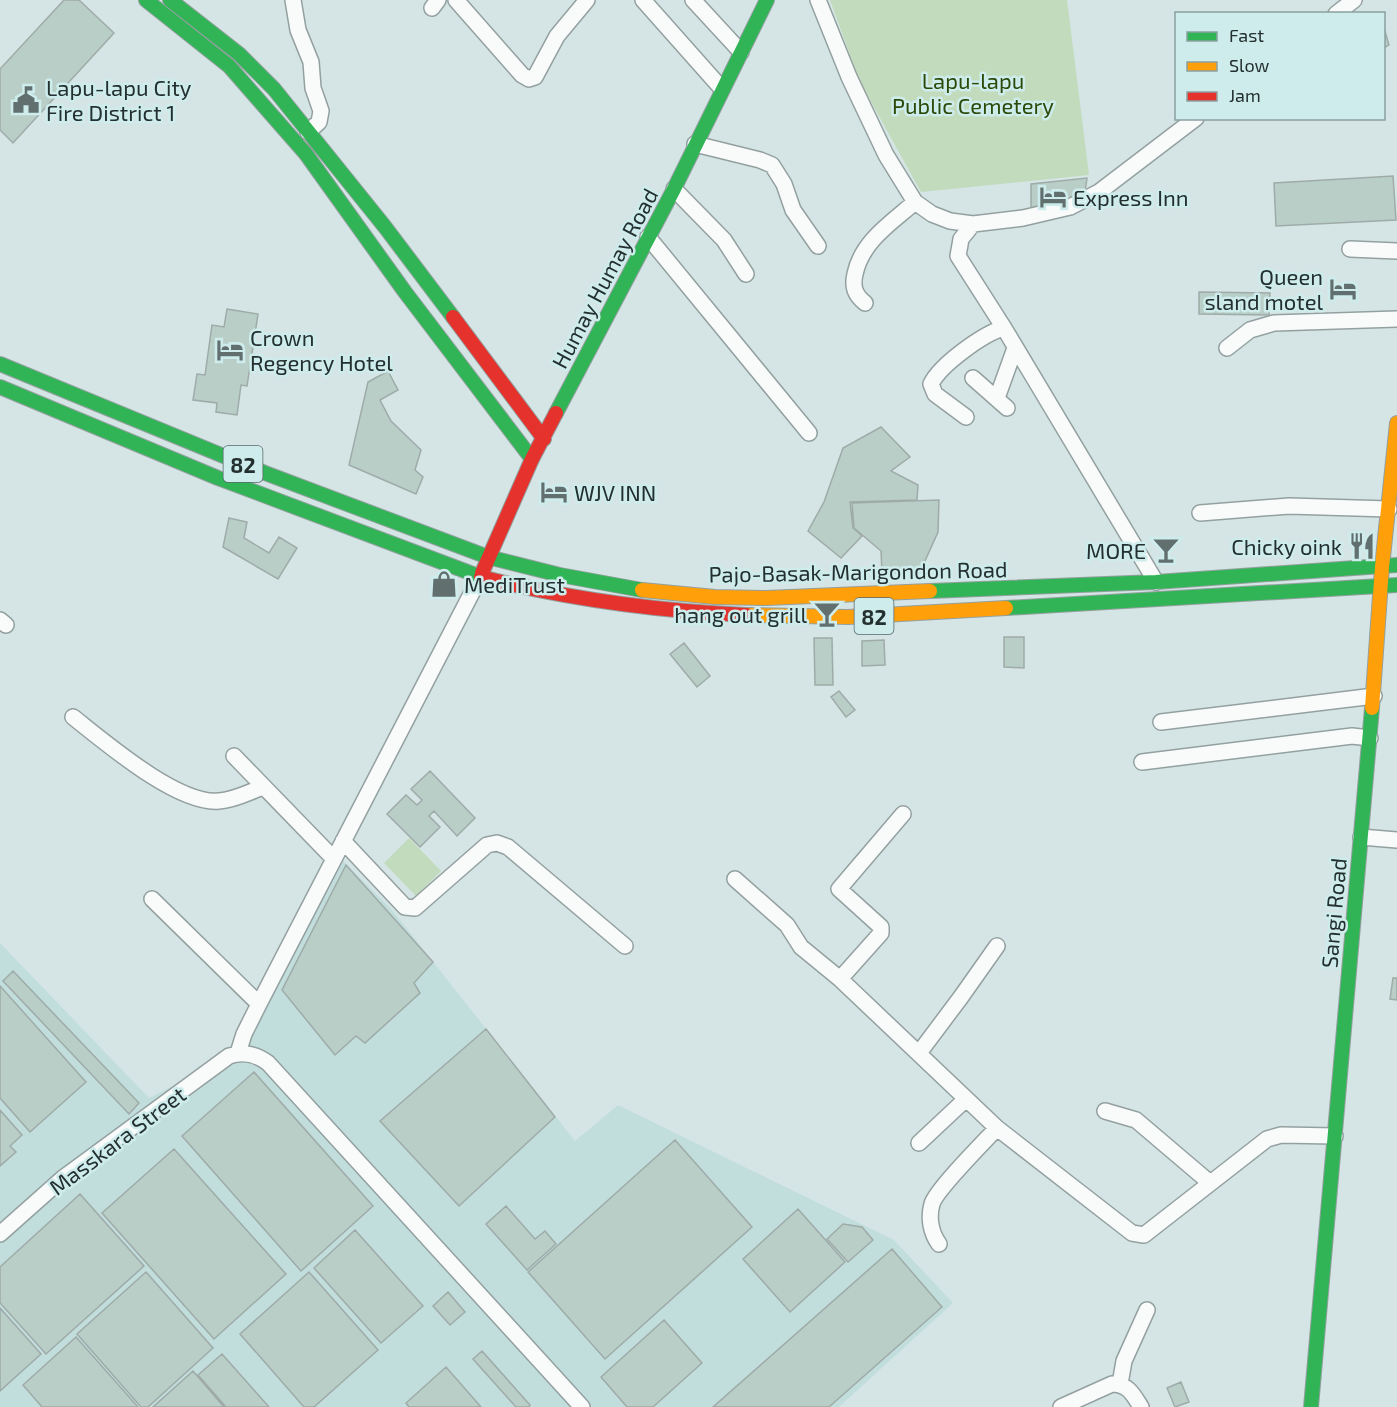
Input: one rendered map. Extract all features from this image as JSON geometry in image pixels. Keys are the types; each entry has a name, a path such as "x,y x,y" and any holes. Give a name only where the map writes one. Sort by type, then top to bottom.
{"street":[{"path":"146,0 229,66 306,154 405,292 532,459"},
{"path":"170,0 239,54 274,90 385,227 544,439"},
{"path":"293,0 298,30 311,62 313,88 321,111 319,122 308,132"},
{"path":"456,0 522,75 529,79 535,77 557,36 586,0"},
{"path":"643,0 722,89"},
{"path":"693,0 741,52"},
{"name":"Humay Humay Road","path":"480,577 532,459 674,189 768,0"},
{"path":"818,0 849,77 886,155 915,202 932,214 950,221 973,224 1023,218 1070,207 1099,192 1193,120"},
{"path":"1339,12 1354,0"},
{"path":"695,144 772,165 784,184 793,210 818,246"},
{"path":"674,189 724,240 746,274"},
{"path":"865,303 855,292 853,281 861,254 871,241 915,202"},
{"path":"973,224 961,239 958,256 1004,328 1155,582"},
{"path":"648,237 809,432"},
{"path":"1350,249 1397,251"},
{"path":"405,292 423,278"},
{"path":"1227,348 1250,330 1274,323 1397,319"},
{"path":"966,417 935,394 931,384 939,373 981,337 1004,328"},
{"path":"973,378 1002,403 1015,348"},
{"name":"Pajo-Basak-Marigondon Road","path":"0,364 265,473 488,557 602,583 715,597 815,597 1155,582 1397,565"},
{"name":"Pajo-Basak-Marigondon Road","path":"0,387 218,478 480,577 524,588 610,603 712,615 848,617 1397,585"},
{"name":"Sangi Road","path":"1311,1407 1360,837 1374,696 1383,642 1382,567 1397,423"},
{"path":"1200,513 1289,506 1389,509"},
{"path":"480,577 342,841 244,1034 238,1053 253,1055 268,1063 582,1407"},
{"path":"1161,722 1374,696"},
{"path":"73,717 158,780 194,798 217,802 263,787"},
{"path":"1142,762 1328,738 1352,736 1370,738"},
{"path":"234,756 333,859"},
{"path":"840,979 880,933 881,927 839,889 903,814"},
{"path":"1360,837 1397,840"},
{"path":"342,841 405,907 415,908 487,845 497,843 508,847 625,946"},
{"path":"735,879 787,926 801,947 840,979 997,1128 1132,1233 1144,1235 1209,1182 1274,1136 1335,1136"},
{"path":"152,899 259,1005"},
{"path":"919,1053 997,946"},
{"name":"Masskara Street","path":"0,1234 72,1172 229,1056 238,1053"},
{"path":"919,1143 966,1099"},
{"path":"1106,1111 1136,1120 1209,1182"},
{"path":"939,1244 933,1236 931,1226 932,1202 997,1128"},
{"path":"1120,1384 1124,1361 1147,1310"},
{"path":"1061,1407 1107,1385 1120,1384 1132,1392 1141,1407"}],"shaded area":[{"path":"341,859 392,910 575,1141 618,1105 894,1240 953,1303 839,1407 0,1407 0,943 149,1098 245,1049"}],"green space":[{"name":"Lapu-lapu Public Cemetery","path":"830,0 1067,0 1089,175 921,192 860,82"},
{"path":"409,838 441,871 416,896 384,863"}],"building":[{"name":"Lapu-lapu City Fire District 1","path":"64,0 79,0 114,33 13,143 0,130 0,69"},
{"path":"1385,31 1389,45 1385,47"},
{"path":"1393,176 1396,220 1276,226 1274,183"},
{"name":"Express Inn","path":"1087,178 1085,192 1063,202 1031,208 1031,184"},
{"path":"1199,292 1270,293 1269,315 1199,314"},
{"name":"Crown Regency Hotel","path":"227,309 258,314 247,386 241,385 237,415 216,412 217,403 193,400 197,374 205,375 212,325 224,327"},
{"path":"388,371 398,390 380,400 391,421 421,450 415,470 423,477 416,494 349,465 368,382"},
{"path":"881,427 910,457 891,471 918,485 917,500 850,502 853,528 862,536 841,558 808,531 824,502 843,448"},
{"path":"939,500 938,532 920,572 882,573 881,551 854,528 852,503"},
{"path":"229,518 247,522 244,538 269,553 279,537 297,548 278,579 223,547"},
{"path":"1004,637 1024,637 1024,668 1004,667"},
{"path":"814,638 832,638 833,685 815,685"},
{"path":"884,640 885,665 862,666 862,641"},
{"path":"684,643 710,676 697,687 670,654"},
{"path":"839,691 855,710 846,717 831,697"},
{"path":"430,771 475,818 457,836 434,811 429,816 440,827 420,847 387,814 406,795 417,805 422,800 411,789"},
{"path":"346,865 433,962 414,983 420,993 365,1043 356,1036 335,1055 282,990"},
{"path":"13,971 139,1103 129,1114 3,981"},
{"path":"1393,978 1397,978 1397,1000 1390,999"},
{"path":"0,986 86,1082 30,1132 0,1098"},
{"path":"486,1029 555,1117 459,1206 380,1121"},
{"path":"254,1072 373,1206 301,1271 182,1136"},
{"path":"0,1110 22,1135 10,1146 16,1152 0,1166"},
{"path":"675,1140 752,1227 605,1359 528,1272"},
{"path":"174,1149 286,1274 214,1339 102,1213"},
{"path":"80,1194 144,1266 46,1354 0,1303 0,1267"},
{"path":"506,1206 535,1239 545,1231 556,1244 527,1270 486,1224"},
{"path":"798,1209 845,1262 790,1312 743,1259"},
{"path":"843,1224 862,1227 873,1240 848,1262 827,1239"},
{"path":"355,1230 423,1306 381,1343 314,1268"},
{"path":"892,1249 942,1307 829,1407 713,1407"},
{"path":"146,1272 213,1348 148,1407 141,1407 77,1334"},
{"path":"309,1272 378,1350 314,1407 304,1407 240,1334"},
{"path":"448,1292 465,1312 450,1325 433,1306"},
{"path":"0,1308 41,1354 0,1391"},
{"path":"664,1320 702,1363 653,1407 627,1407 601,1377"},
{"path":"76,1337 138,1407 42,1407 23,1385"},
{"path":"482,1351 530,1405 529,1407 516,1407 473,1359"},
{"path":"222,1354 269,1407 226,1407 198,1375"},
{"path":"446,1367 481,1407 409,1407 406,1403"},
{"path":"193,1371 224,1407 153,1407"},
{"path":"1181,1382 1189,1402 1175,1407 1167,1388"}],"traffic: fast":[{"path":"146,0 229,66 306,154 405,292 532,459"},
{"path":"170,0 239,54 274,89 385,227 453,317"},
{"path":"556,413 674,189 767,0"},
{"path":"0,364 265,473 488,557 560,575 642,590"},
{"path":"0,387 218,478 481,577"},
{"path":"930,591 1156,582 1397,565"},
{"path":"1006,608 1397,585"},
{"path":"1311,1407 1372,708"}],"traffic: slow":[{"path":"1372,708 1382,567 1397,423"},
{"path":"642,590 715,597 766,598 930,591"},
{"path":"747,615 848,617 1006,608"}],"traffic: jam":[{"path":"453,317 544,439"},
{"path":"482,573 532,459 556,413"},
{"path":"481,577 547,592 613,603 747,615"}],"place":[{"name":"Lapu-lapu City Fire District 1","path":"26,100"},
{"name":"Express Inn","path":"1053,197"},
{"name":"Queen sland motel","path":"1343,289"},
{"name":"Crown Regency Hotel","path":"230,350"},
{"name":"WJV INN","path":"554,492"},
{"name":"Chicky oink","path":"1362,546"},
{"name":"MORE","path":"1166,550"},
{"name":"MediTrust","path":"444,584"},
{"name":"hang out grill","path":"827,614"}]}
